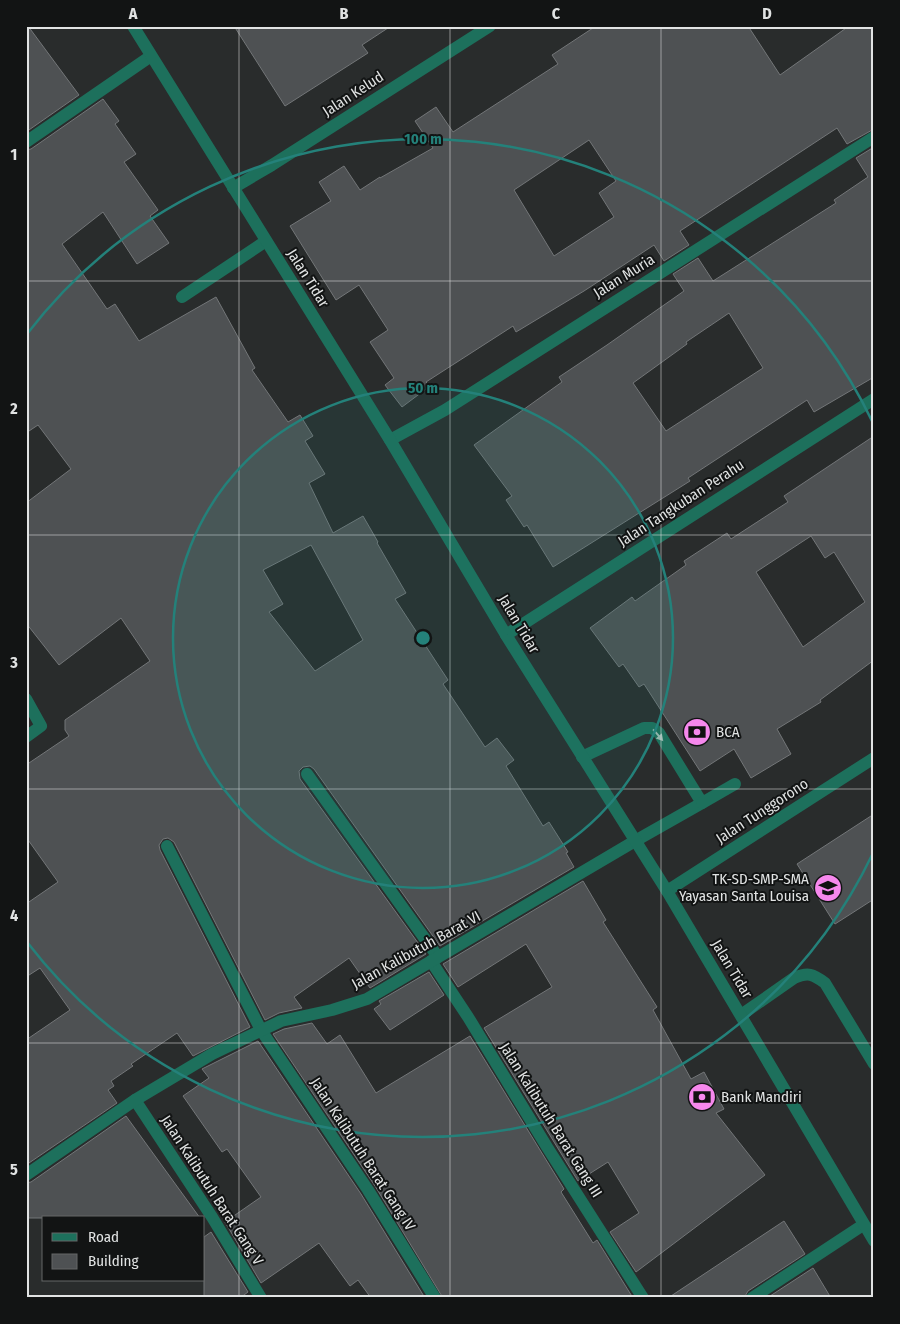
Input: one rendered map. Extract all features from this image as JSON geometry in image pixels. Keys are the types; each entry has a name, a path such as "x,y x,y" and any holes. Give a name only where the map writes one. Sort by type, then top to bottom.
{"street":[{"name":"Jalan Tidar","path":"133,26 390,440 506,635 667,891 874,1241"},
{"name":"Jalan Kelud","path":"233,188 490,26"},
{"path":"26,142 151,56"},
{"name":"Jalan Muria","path":"390,440 445,410 874,137"},
{"path":"182,297 266,241"},
{"name":"Jalan Tangkuban Perahu","path":"506,635 874,399"},
{"path":"26,698 41,726 26,737"},
{"path":"582,757 644,728 652,728 659,733 702,803"},
{"name":"Jalan Tunggorono","path":"667,891 874,758"},
{"name":"Jalan Kalibutuh Barat Gang III","path":"306,774 435,959 547,1147 643,1298"},
{"name":"Jalan Kalibutuh Barat VI","path":"26,1175 135,1100 212,1054 281,1020 332,1010 367,999 735,784"},
{"name":"Jalan Kalibutuh Barat Gang IV","path":"166,846 262,1030 368,1190 435,1298"},
{"path":"741,1015 794,978 803,974 815,976 825,983 874,1064"},
{"name":"Jalan Kalibutuh Barat Gang V","path":"135,1100 212,1217 261,1298"},
{"path":"752,1298 864,1225"}],"building":[{"path":"26,26 28,26 79,95 26,132"},
{"path":"234,26 391,26 362,45 368,53 285,106"},
{"path":"596,26 748,26 780,75 849,26 874,26 874,129 847,144 837,128 680,231 689,245 664,261 654,245 584,291 516,332 513,326 426,382 430,386 402,407 385,385 394,378 370,342 388,330 359,285 336,300 290,226 331,201 319,182 344,166 360,190 433,148 415,121 436,107 453,132 558,64 552,55","holes":["589,140 616,181 599,193 614,217 554,256 514,190"]},
{"path":"103,99 119,121 115,124 136,154 124,162 158,210 150,216 169,243 137,264 103,212 62,244 107,309 115,304 139,341 216,297 255,368 252,370 288,422 300,415 313,436 305,441 325,474 309,483 333,533 363,516 406,593 395,599 448,680 443,684 485,747 497,738 514,760 506,766 543,826 549,822 568,852 566,853 574,867 440,946 314,769 310,766 303,767 299,771 300,779 426,954 370,988 349,958 294,997 302,1008 279,1013 265,1020 174,842 168,838 163,839 159,845 160,850 250,1027 193,1056 177,1033 131,1064 133,1066 111,1081 114,1086 108,1090 117,1103 26,1165 26,1040 70,1010 40,968 26,977 26,904 58,882 26,837 26,765 69,736 65,730 65,720 150,661 121,618 59,665 26,623 26,503 71,469 38,425 26,433 26,150 31,149","holes":["311,545 363,640 315,671 269,612 283,604 263,570"]},
{"path":"874,147 874,377 814,412 807,400 688,478 690,481 553,567 527,525 524,527 506,500 512,496 474,445 562,382 559,377 684,291 673,274 698,258 713,281 836,203 834,200 868,177 856,158","holes":["729,313 763,368 666,431 633,383 687,344 686,342"]},
{"path":"874,436 874,660 820,700 821,702 777,729 791,754 751,778 734,749 700,771 644,684 639,687 623,664 619,667 590,628 632,597 635,601 686,565 684,561 727,533 731,539 788,502 784,496","holes":["811,536 825,558 834,552 865,602 803,647 756,572"]},
{"path":"874,814 874,899 835,924 797,864"},
{"path":"583,881 606,920 603,922 657,1007 653,1010 691,1079 704,1072 724,1109 716,1113 765,1175 636,1272 610,1232 639,1213 608,1162 578,1181 484,1028 552,987 526,944 458,987 443,964"},
{"path":"429,972 444,995 390,1030 374,1009 381,1004 379,1001"},
{"path":"312,1023 327,1044 340,1035 376,1093 470,1036 564,1189 561,1192 593,1243 597,1240 633,1298 443,1298 375,1186 273,1034 284,1029"},
{"path":"258,1041 361,1194 425,1298 371,1298 358,1280 350,1286 319,1243 261,1283 225,1222 261,1197 227,1149 222,1152 183,1096 209,1078 202,1069"},
{"path":"126,1116 199,1216 42,1216 42,1218 26,1218 26,1183 31,1182"},
{"path":"784,1221 805,1254 748,1291 744,1298 668,1298"},
{"path":"211,1232 248,1292 240,1298 204,1298 205,1236"},
{"path":"813,1268 831,1298 767,1298"}],"place":[{"name":"BCA","path":"697,732"},
{"name":"TK-SD-SMP-SMA Yayasan Santa Louisa","path":"828,888"},
{"name":"Bank Mandiri","path":"702,1097"}]}
